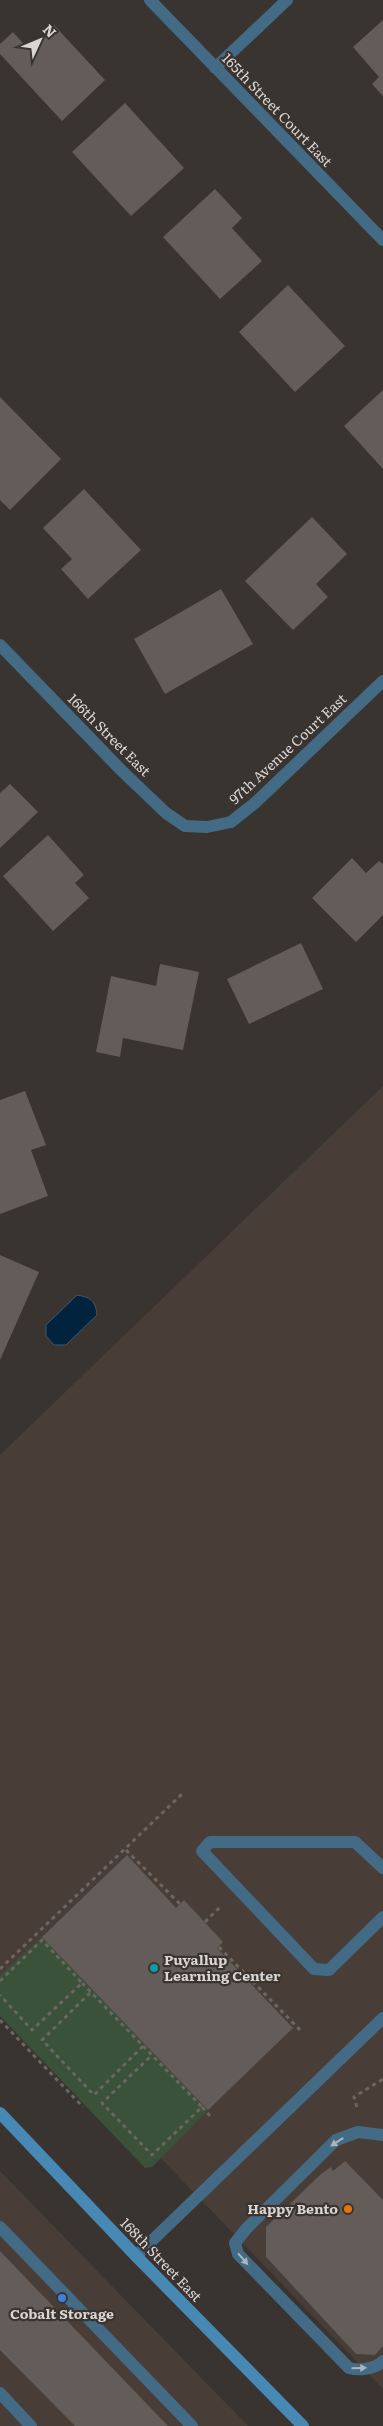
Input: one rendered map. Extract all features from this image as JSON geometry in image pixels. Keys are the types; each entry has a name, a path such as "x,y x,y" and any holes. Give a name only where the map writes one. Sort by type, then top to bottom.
{"street":[{"name":"165th Street Court East","path":"150,0 383,240"},
{"path":"216,68 287,0"},
{"name":"166th Street East","path":"0,645 166,813 185,826 207,827"},
{"name":"97th Avenue Court East","path":"207,827 230,822 255,803 383,681"},
{"path":"383,1868 355,1842 210,1842 202,1851 314,1969 329,1970 383,1917"},
{"path":"136,2256 383,2018"},
{"name":"168th Street East","path":"0,2112 136,2256 303,2426"},
{"path":"383,2135 358,2132 336,2140 246,2229 235,2243 238,2254 349,2368 356,2370 379,2366 383,2362"},
{"path":"0,2227 192,2426"},
{"path":"0,2393 31,2426"}],"path":[{"path":"0,1969 126,1850 184,1792"},
{"path":"126,1850 180,1904"},
{"path":"205,1922 221,1906"},
{"path":"0,1981 42,1940 211,2117"},
{"path":"219,1947 301,2031"},
{"path":"0,1995 32,2030 82,1983"},
{"path":"91,1992 42,2040 94,2095 143,2046"},
{"path":"0,2020 83,2108"},
{"path":"152,2056 102,2103 108,2110 152,2154 202,2107"},
{"path":"359,2112 354,2097 383,2078"}],"shaded area":[{"path":"383,1086 383,2389 0,1991 0,1455"},
{"name":"Cobalt Storage","path":"0,2171 248,2426 0,2426"}],"green space":[{"path":"42,1937 208,2110 152,2167 145,2168 0,2016 0,1975"}],"water":[{"path":"77,1295 92,1300 97,1315 66,1345 54,1345 46,1336 46,1325"}],"building":[{"path":"383,20 383,96 372,84 379,77 353,47"},
{"path":"54,25 105,80 62,121 0,54 0,44 13,32 28,49"},
{"path":"125,103 184,168 131,216 72,152"},
{"path":"215,189 242,218 232,228 262,261 220,299 163,237"},
{"path":"288,285 345,346 295,392 239,332"},
{"path":"383,390 383,469 344,426"},
{"path":"0,397 61,459 10,510 0,500"},
{"path":"84,489 141,550 88,599 61,569 72,559 43,528"},
{"path":"312,517 347,554 316,584 328,597 293,630 245,581"},
{"path":"221,589 253,644 165,694 134,639"},
{"path":"10,784 38,812 0,848 0,793"},
{"path":"48,835 84,875 75,883 89,898 53,931 3,876"},
{"path":"352,858 366,873 379,861 383,864 383,915 356,942 312,898"},
{"path":"301,943 323,989 249,1024 227,979"},
{"path":"160,964 199,972 183,1050 123,1038 120,1057 96,1052 111,976 156,986"},
{"path":"25,1091 46,1145 31,1150 48,1196 0,1214 0,1100"},
{"path":"0,1255 39,1272 0,1360"},
{"name":"Puyallup Learning Center","path":"127,1855 176,1908 184,1900 223,1942 217,1948 293,2028 208,2110 42,1937"},
{"path":"345,2161 383,2200 383,2346 375,2355 356,2354 266,2257 266,2227 321,2174 331,2167 333,2171"},
{"path":"0,2251 168,2426 75,2426 0,2350"}],"place":[{"name":"Puyallup Learning Center","path":"154,1968"},
{"name":"Happy Bento","path":"348,2209"},
{"name":"Cobalt Storage","path":"62,2298"}]}
